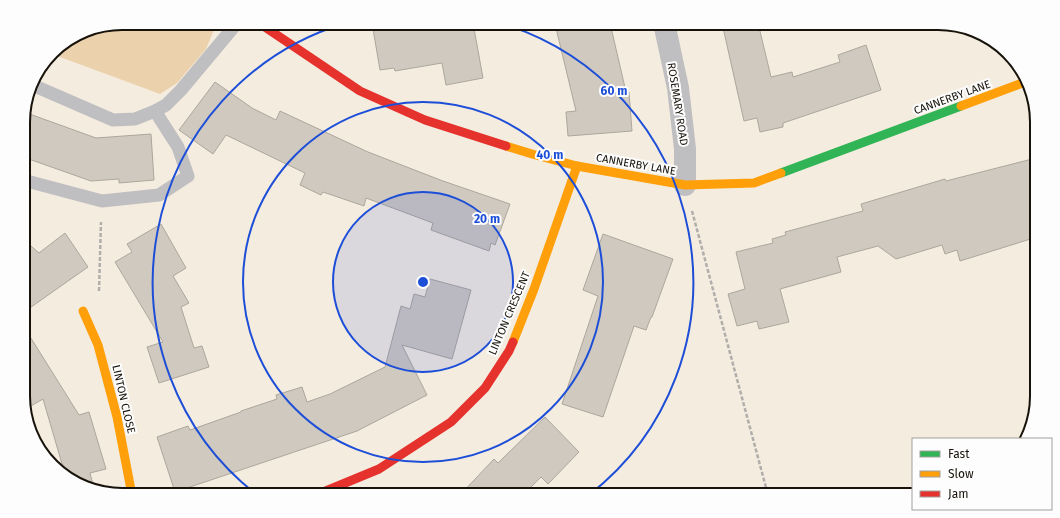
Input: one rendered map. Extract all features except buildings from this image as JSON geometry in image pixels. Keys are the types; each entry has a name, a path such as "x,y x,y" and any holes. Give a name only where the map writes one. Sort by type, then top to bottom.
{"street":[{"name":"CANNERBY LANE","path":"269,30 360,92 425,120 532,154 578,166 685,185 754,183 1021,83"},
{"name":"ROSEMARY ROAD","path":"666,30 678,88 685,149 685,185"},
{"name":"LINTON CRESCENT","path":"333,488 379,469 451,422 486,388 509,351 534,289 578,166"},
{"name":"LINTON CLOSE","path":"83,311 98,345 117,417 131,488"}],"lane":[{"path":"37,87 113,120 135,119 166,105 181,90 231,30"},
{"path":"30,182 102,200 159,195 188,176 178,147 154,111"}],"path":[{"path":"685,185 766,488"},
{"path":"83,311 99,294 102,200"}],"shaded area":[{"path":"122,30 214,30 206,49 177,83 160,94 58,56 76,42 98,33"}],"traffic: fast":[{"path":"781,173 961,106"}],"traffic: slow":[{"path":"961,106 1021,83"},
{"path":"506,146 577,166 685,185 754,183 781,173"},
{"path":"513,342 534,289 577,166"},
{"path":"83,311 98,345 117,417 131,488"}],"traffic: jam":[{"path":"269,30 360,91 425,120 506,146"},
{"path":"333,488 379,469 451,422 485,388 509,351 513,342"}]}
